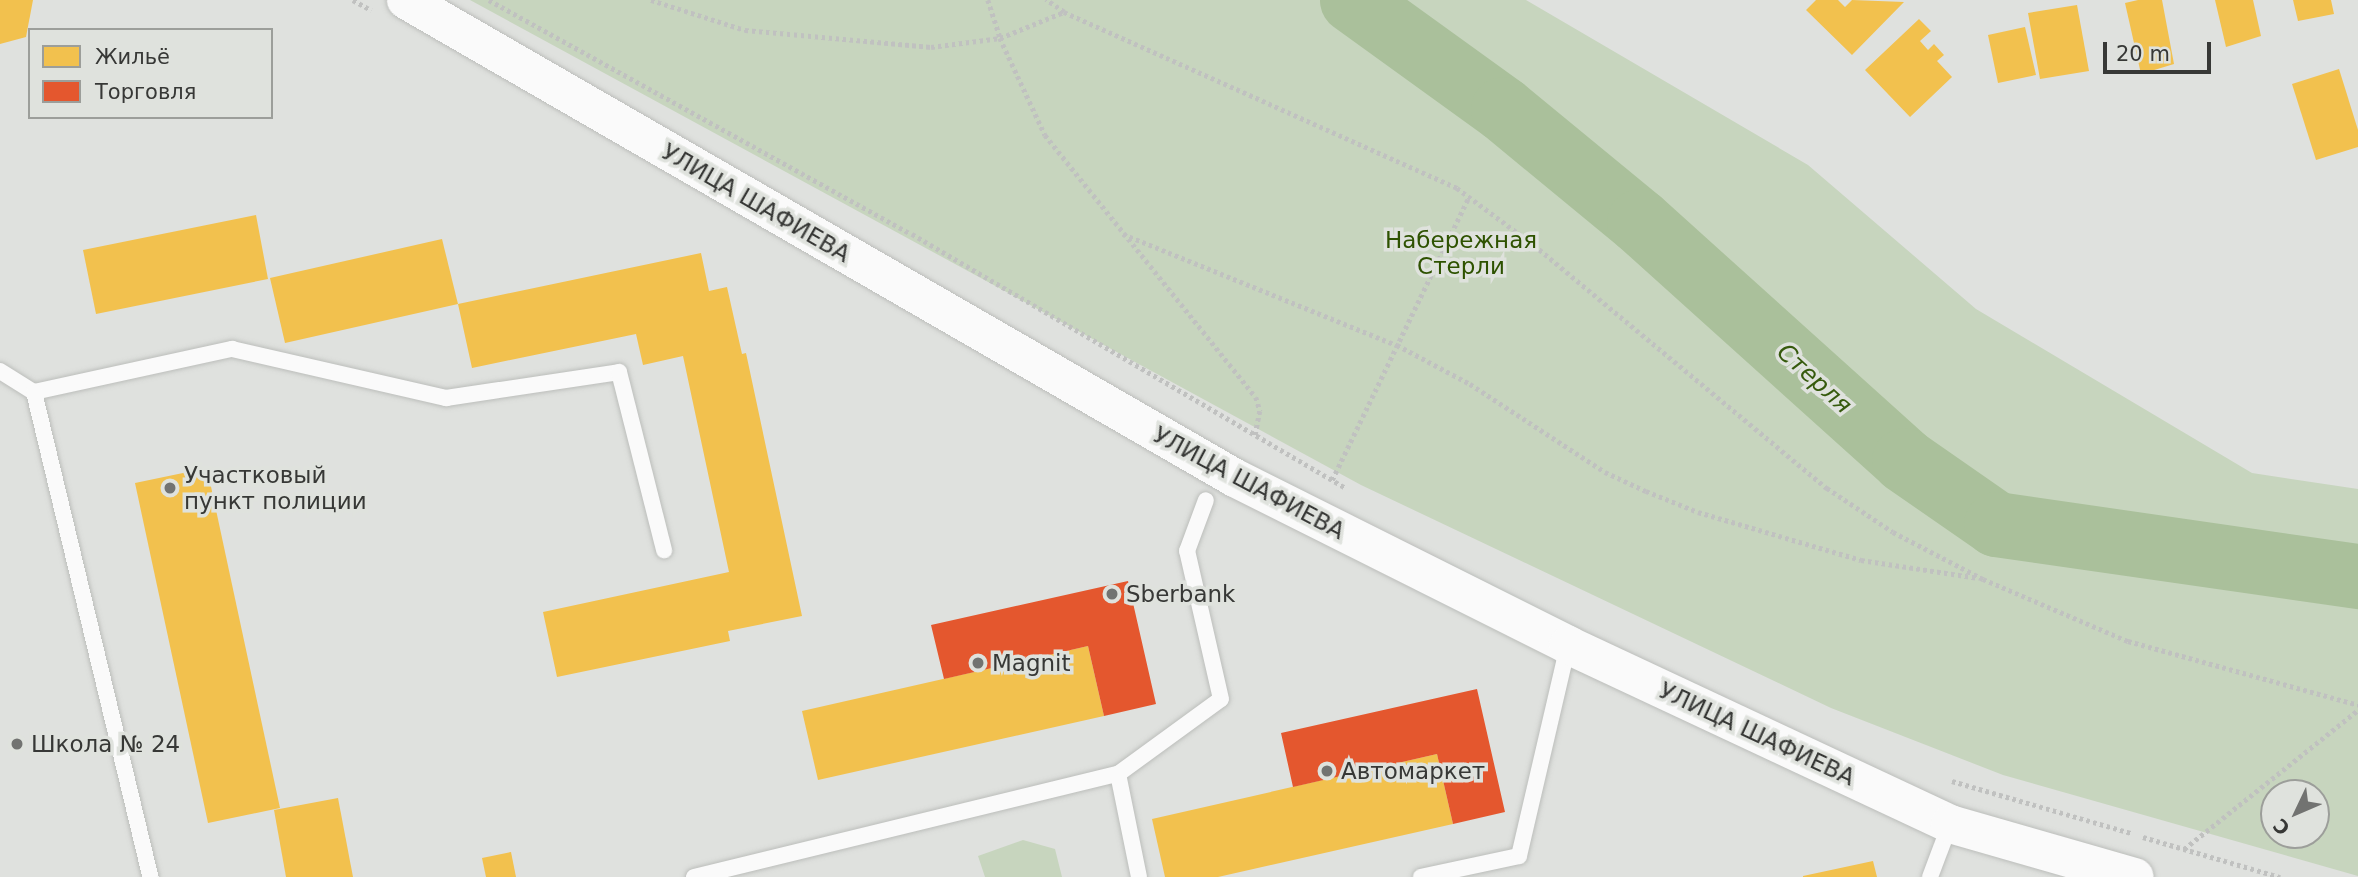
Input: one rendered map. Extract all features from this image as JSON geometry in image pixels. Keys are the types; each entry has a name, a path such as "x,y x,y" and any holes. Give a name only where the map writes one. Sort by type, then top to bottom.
{"street":[{"name":"УЛИЦА ШАФИЕВА","path":"405,0 1162,438 1568,645 1951,824 2135,877"}],"lane":[{"path":"34,393 232,349 446,398 619,372 664,550"},
{"path":"0,371 34,393 150,877"},
{"path":"694,877 1118,774 1221,699 1187,551 1206,500"},
{"path":"1421,877 1519,856 1568,645"},
{"path":"1118,774 1139,877"},
{"path":"1930,877 1951,824"}],"path":[{"path":"489,0 912,234 1355,494"},
{"path":"652,0 744,30 828,40 930,47 1000,38 1064,12"},
{"path":"988,0 1000,38 1045,135 1256,397 1259,411 1255,436"},
{"path":"1046,0 1064,12 1469,196 1534,245 1827,488 1893,532 1983,579 2128,641 2358,708"},
{"path":"1332,480 1469,196"},
{"path":"1123,234 1397,345 1470,384 1605,472 1698,512 1861,560 1983,579"},
{"path":"2183,849 2358,708"},
{"path":"1949,780 2280,877"}],"green space":[{"name":"Набережная Стерли","path":"470,0 1526,0 1808,165 1976,309 2252,473 2358,489 2358,876 2263,849 2330,849 2330,779 2260,779 2260,848 2003,775 1831,708 1361,485"},
{"path":"1023,840 1055,849 1062,877 985,877 978,856"}],"building: Жильё":[{"path":"0,0 33,0 26,37 0,44"},
{"path":"1816,0 1838,0 1845,7 1852,0 1904,2 1852,55 1806,10"},
{"path":"2162,0 2174,64 2141,74 2125,3"},
{"path":"2215,0 2253,0 2261,36 2226,47"},
{"path":"2293,0 2331,0 2334,14 2298,21"},
{"path":"2077,5 2089,71 2040,79 2028,13"},
{"path":"1919,19 1931,31 1920,41 1928,50 1934,44 1944,55 1937,61 1952,77 1910,117 1865,70"},
{"path":"2025,27 2036,75 1998,83 1988,35"},
{"path":"2339,69 2358,130 2358,147 2316,160 2292,84"},
{"path":"256,215 268,279 96,314 83,250"},
{"path":"442,239 458,304 285,343 270,278"},
{"path":"701,253 709,291 727,287 742,354 746,353 802,616 728,631 730,641 557,677 543,612 729,572 683,356 643,365 636,334 472,368 458,304"},
{"path":"207,468 280,808 208,823 135,483"},
{"path":"1088,646 1104,716 818,780 802,711"},
{"path":"1437,754 1453,824 1218,877 1165,877 1152,819"},
{"path":"338,798 353,877 286,877 274,810"},
{"path":"511,852 516,877 486,877 482,858"},
{"path":"1873,861 1877,877 1803,877 1803,876"}],"building: Торговля":[{"name":"Magnit","path":"1128,581 1156,704 1104,716 1088,646 944,679 931,625"},
{"name":"Автомаркет","path":"1477,689 1505,812 1453,824 1437,754 1293,787 1281,733"}],"waterway":[{"name":"Стерля","path":"1352,0 1503,109 1639,221 1904,460 1996,524 2358,576"}],"place":[{"name":"Участковый пункт полиции","path":"170,488"},
{"name":"Sberbank","path":"1112,594"},
{"name":"Magnit","path":"978,663"},
{"name":"Школа № 24","path":"17,744"},
{"name":"Автомаркет","path":"1327,771"}]}
